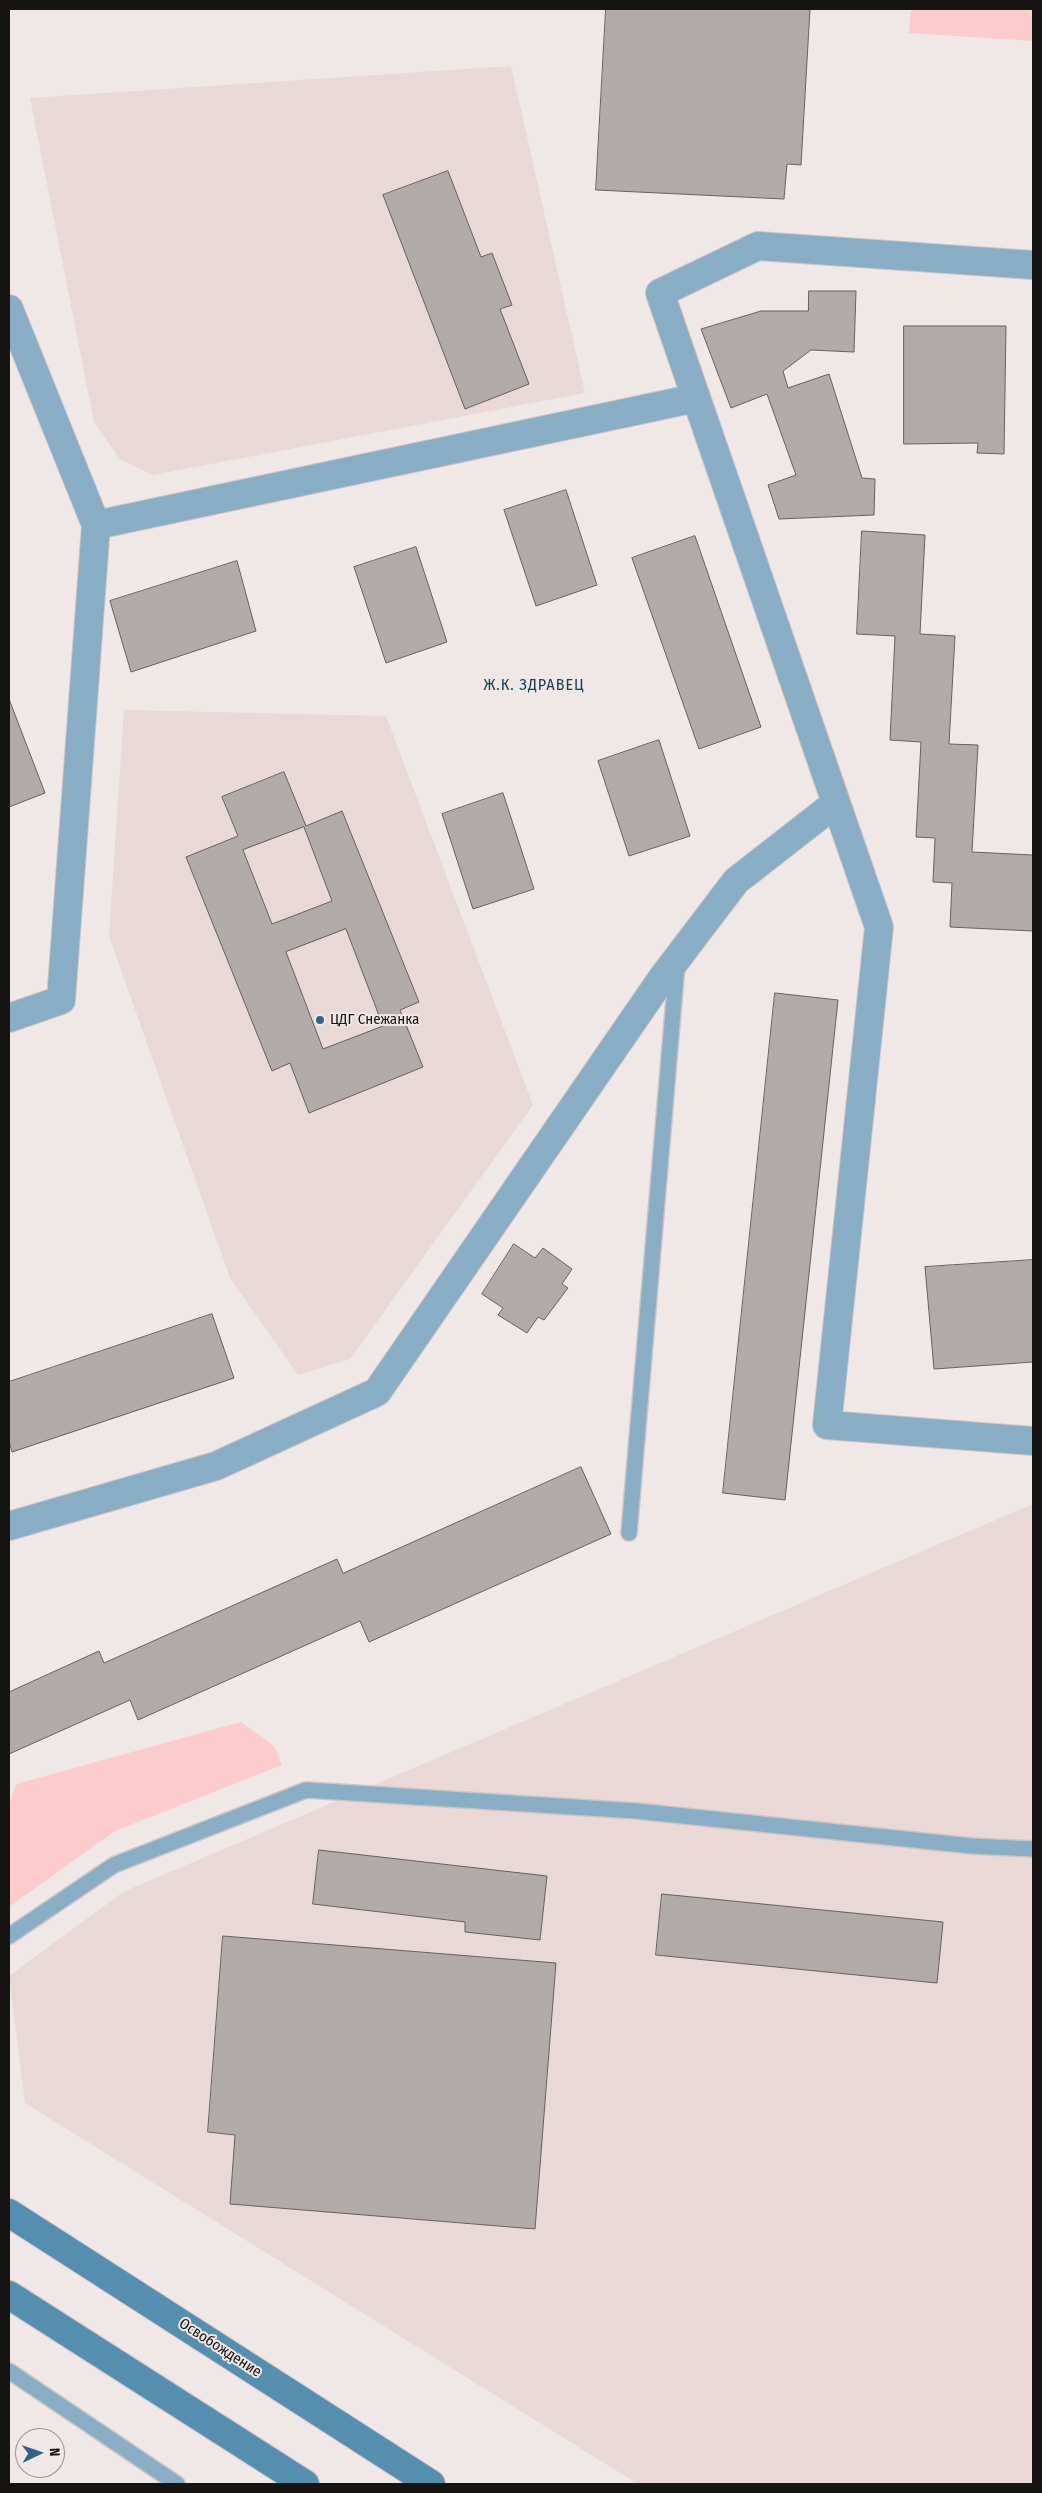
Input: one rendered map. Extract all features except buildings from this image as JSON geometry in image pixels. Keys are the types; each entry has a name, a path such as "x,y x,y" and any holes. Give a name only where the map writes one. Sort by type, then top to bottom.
{"street":[{"path":"1033,265 758,246 660,293 879,926 828,1425 1033,1441"},
{"path":"9,309 96,525 60,1000 9,1018"},
{"path":"96,525 696,398"},
{"path":"9,1526 216,1466 377,1392 678,957 736,881 836,803"},
{"name":"Освобождение","path":"9,2213 431,2484"},
{"path":"9,2295 305,2484"}],"lane":[{"path":"629,1533 678,957"},
{"path":"9,1936 114,1865 306,1790 636,1811 972,1846 1033,1849"},
{"path":"9,2371 177,2484"}],"shaded area":[{"path":"911,9 1033,9 1033,41 909,33"},
{"path":"511,66 585,393 153,475 120,459 94,422 30,98"},
{"name":"ЦДГ Снежанка","path":"124,710 386,716 533,1105 350,1359 298,1375 230,1278 109,936"},
{"path":"1033,1504 1033,2484 638,2484 25,2103 9,1976 123,1892"},
{"path":"241,1722 274,1746 282,1765 115,1831 9,1907 9,1806 16,1784"}],"place":[{"name":"ЦДГ Снежанка","path":"320,1020"}],"district":[{"name":"Ж.К. ЗДРАВЕЦ","path":"534,686"}]}
